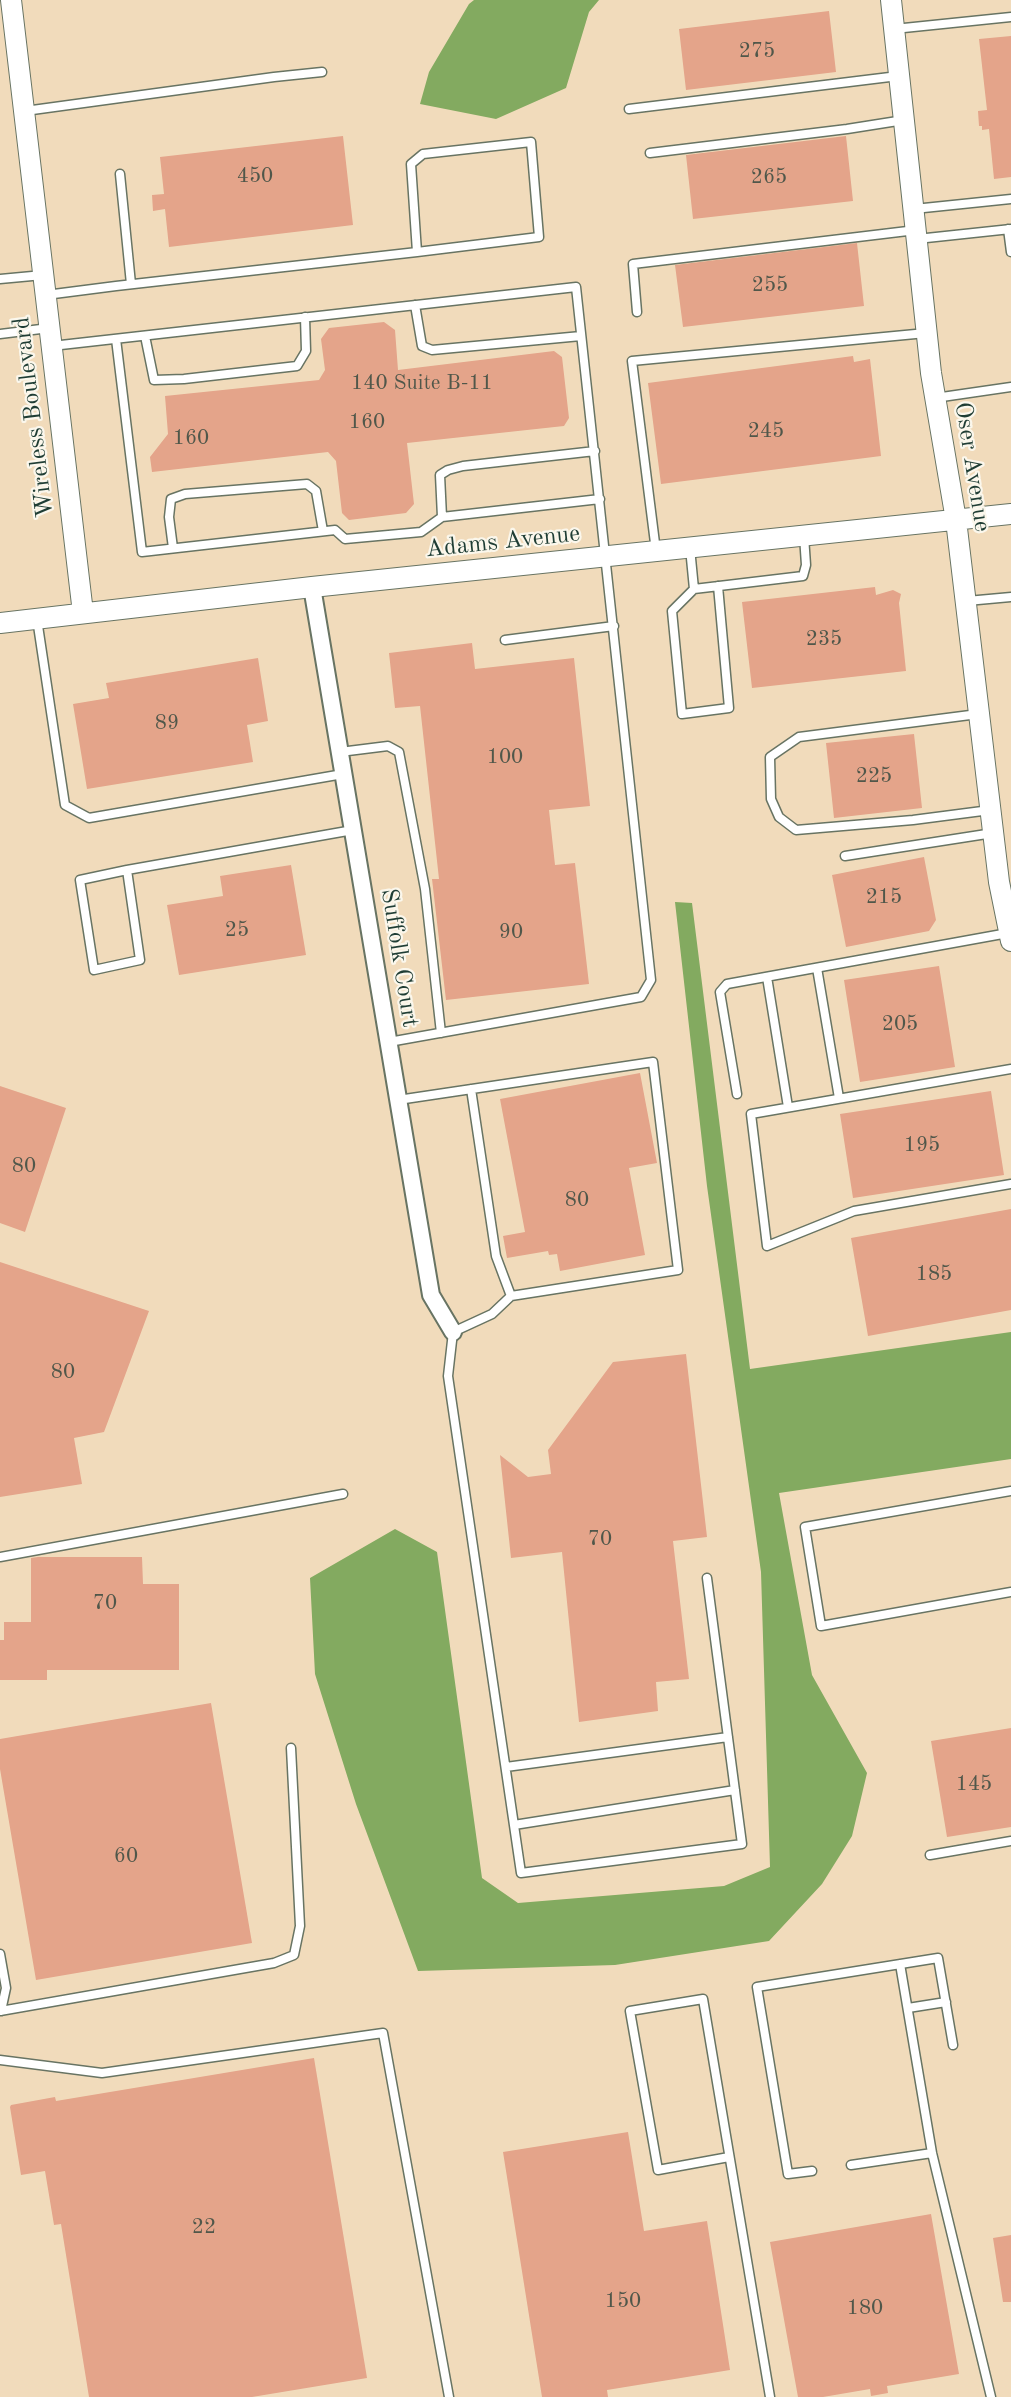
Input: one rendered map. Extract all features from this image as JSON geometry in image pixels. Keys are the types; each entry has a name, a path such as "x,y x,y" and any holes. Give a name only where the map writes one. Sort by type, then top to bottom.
{"street":[{"name":"Wireless Boulevard","path":"11,0 83,613"},
{"name":"Oser Avenue","path":"891,0 935,398 956,520 990,810 993,833 1000,854 1010,937"},
{"name":"Adams Avenue","path":"0,623 312,587 1011,513"},
{"name":"Suffolk Court","path":"312,587 431,1295 453,1332"}],"lane":[{"path":"894,29 1011,18"},
{"path":"24,111 322,72"},
{"path":"629,109 899,76"},
{"path":"650,153 904,120"},
{"path":"45,295 131,284 417,252 539,237 531,142 423,154 411,164 417,252"},
{"path":"120,174 131,284"},
{"path":"914,209 1011,199"},
{"path":"637,312 633,264 916,235 1010,229 1011,252"},
{"path":"0,279 43,275"},
{"path":"0,334 116,339 576,287 607,556 651,980 641,997 388,1042"},
{"path":"415,305 422,346 432,350 581,336"},
{"path":"145,336 154,380 184,379 297,366 306,351 305,317"},
{"path":"656,551 632,362 927,333"},
{"path":"116,339 142,552 335,530 345,539 421,532 442,517 600,499"},
{"path":"935,398 1011,387"},
{"path":"442,517 440,475 448,470 463,466 595,451"},
{"path":"173,548 169,517 171,498 185,494 307,484 316,491 323,531"},
{"path":"718,586 729,708 682,714 672,610 694,589 718,586 803,576 806,565 804,536"},
{"path":"690,548 694,589"},
{"path":"966,601 1011,597"},
{"path":"37,619 65,805 81,814 90,818 343,774"},
{"path":"505,640 614,627"},
{"path":"979,714 799,737 770,757 771,799 779,817 796,831 990,810"},
{"path":"340,753 388,746 399,752 425,889 441,1033"},
{"path":"127,870 140,960 94,970 80,880 127,870 354,830"},
{"path":"845,856 993,833"},
{"path":"737,1094 720,992 727,984 1010,937"},
{"path":"818,968 839,1098"},
{"path":"767,977 788,1107"},
{"path":"398,1100 653,1062 678,1270 512,1296 492,1314 453,1332 448,1376 521,1873 742,1844 707,1578"},
{"path":"1011,1068 751,1114 767,1246 854,1211 1011,1184"},
{"path":"471,1089 496,1256 512,1296"},
{"path":"1011,1491 805,1527 821,1626 1011,1592"},
{"path":"0,1557 343,1494"},
{"path":"506,1767 728,1737"},
{"path":"0,1954 6,1988 0,2011 274,1963 294,1955 300,1926 291,1748"},
{"path":"514,1825 735,1790"},
{"path":"930,1855 1011,1841"},
{"path":"812,2171 788,2174 757,1987 938,1958 953,2045"},
{"path":"900,1964 932,2153 991,2397"},
{"path":"729,2157 658,2170 630,2011 703,2000 770,2397"},
{"path":"908,2008 946,2001"},
{"path":"0,2060 102,2073 383,2033 449,2397"},
{"path":"851,2165 932,2153"}],"green space":[{"path":"474,0 599,0 589,12 566,88 496,119 420,104 429,72 469,4"},
{"path":"675,902 692,903 750,1369 1011,1332 1011,1459 779,1493 812,1675 867,1773 852,1836 822,1884 769,1941 615,1965 418,1971 356,1804 315,1674 310,1578 395,1529 437,1552 482,1878 518,1903 724,1886 770,1867 761,1572 707,1186"}],"building":[{"path":"829,11 836,72 686,90 679,29"},
{"path":"1011,36 1011,177 994,179 989,129 982,130 982,126 979,126 978,111 987,110 979,39"},
{"path":"343,136 353,225 169,247 165,209 153,211 152,195 164,194 160,157"},
{"path":"846,136 853,201 693,219 686,155"},
{"path":"857,243 864,306 683,327 675,265"},
{"path":"384,322 395,330 398,370 554,351 562,357 569,418 564,426 407,443 414,504 406,513 349,520 342,513 336,461 328,452 152,472 150,457 168,434 165,396 319,380 325,370 321,339 329,328"},
{"path":"853,356 854,362 870,359 881,456 661,484 648,383"},
{"path":"875,587 876,595 893,590 901,594 899,603 906,671 752,688 742,602"},
{"path":"472,643 475,669 574,658 590,806 549,810 555,865 575,863 589,984 446,1000 432,879 439,879 420,706 395,708 389,653"},
{"path":"258,658 268,721 247,725 253,762 87,789 73,704 109,698 106,683"},
{"path":"914,734 922,808 834,818 826,743"},
{"path":"924,857 936,920 929,931 846,947 832,875"},
{"path":"291,865 306,955 179,975 167,905 223,896 220,876"},
{"path":"939,966 955,1067 860,1082 844,980"},
{"path":"640,1073 657,1163 629,1168 645,1255 560,1271 557,1254 549,1255 548,1251 507,1258 503,1236 525,1232 500,1099"},
{"path":"0,1086 66,1108 25,1232 0,1223"},
{"path":"991,1091 1004,1175 853,1198 840,1114"},
{"path":"1011,1209 1011,1310 868,1336 851,1238"},
{"path":"0,1262 149,1311 104,1432 74,1438 82,1484 0,1497"},
{"path":"686,1354 707,1537 673,1541 689,1679 656,1682 658,1711 579,1722 562,1552 511,1558 500,1455 528,1477 551,1474 548,1450 613,1362"},
{"path":"142,1557 143,1584 179,1584 179,1670 47,1670 47,1680 0,1680 0,1640 4,1640 4,1622 31,1622 31,1558"},
{"path":"211,1703 252,1943 36,1980 0,1769 0,1739"},
{"path":"1011,1728 1011,1827 947,1837 931,1741"},
{"path":"314,2058 367,2378 252,2397 89,2397 61,2224 54,2225 45,2171 21,2175 11,2105 55,2097 56,2101"},
{"path":"628,2132 644,2231 707,2221 730,2370 607,2390 608,2397 542,2397 503,2152"},
{"path":"931,2214 959,2374 887,2386 888,2393 871,2396 870,2389 823,2397 798,2397 770,2242"},
{"path":"1011,2235 1011,2302 1003,2302 993,2238"}]}
